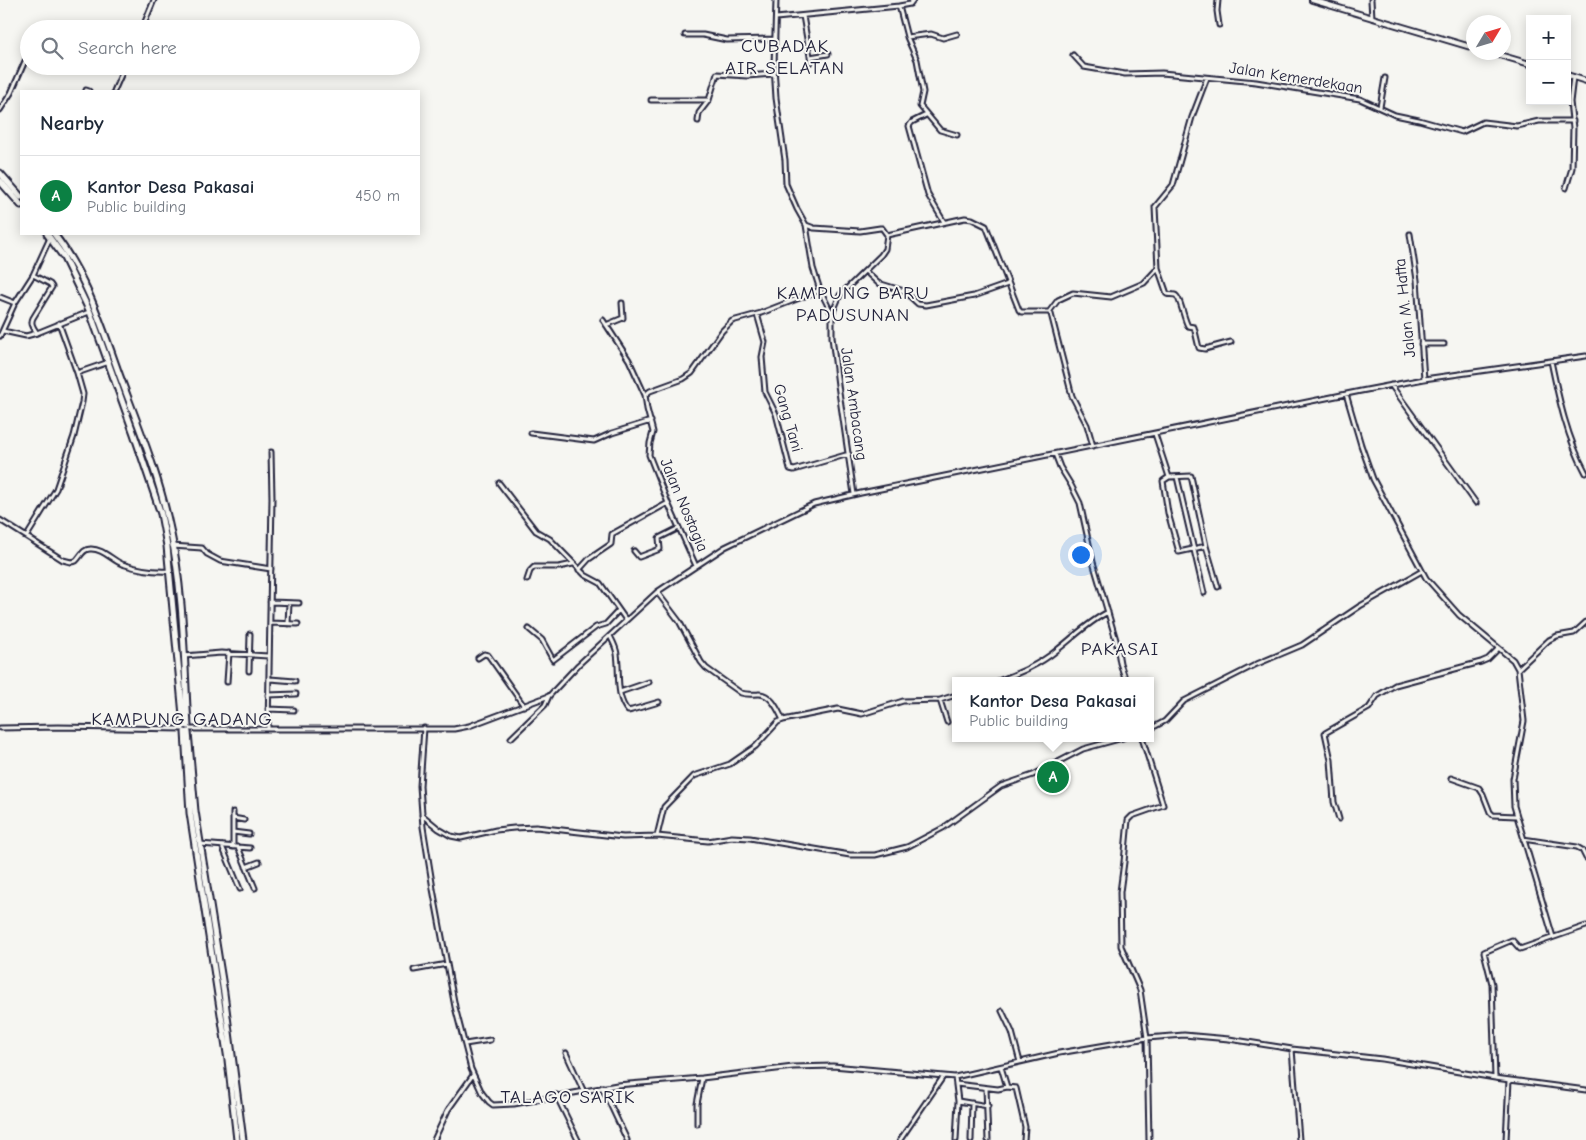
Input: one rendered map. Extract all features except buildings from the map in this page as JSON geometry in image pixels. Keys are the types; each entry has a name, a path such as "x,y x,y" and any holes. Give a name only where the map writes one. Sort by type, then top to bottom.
{"highway":[{"path":"0,173 20,196"},
{"path":"0,181 20,204"},
{"path":"50,235 98,316 137,433 170,546 179,598 188,797 195,830 244,1140"},
{"path":"83,288 90,312 137,433"},
{"path":"170,546 169,571 186,729"},
{"path":"195,830 200,844 221,994 237,1140"}],"street":[{"path":"146,20 154,0"},
{"path":"776,0 774,74 780,136 785,160 786,184 797,210 806,225 813,268 820,290 832,314"},
{"path":"776,18 899,6 910,4 913,0"},
{"path":"1218,0 1218,25"},
{"path":"1312,0 1466,46"},
{"path":"1371,0 1372,18"},
{"path":"899,6 907,36 916,56 923,90 920,106 940,130 957,135"},
{"path":"803,16 811,62"},
{"path":"907,36 934,34 943,38 957,34"},
{"path":"685,35 703,35 724,40 775,39"},
{"path":"810,57 828,54"},
{"name":"Jalan Kemerdekaan","path":"1073,55 1084,67 1110,72 1125,74 1162,73 1275,84 1360,99 1395,115 1462,132 1483,122 1517,126 1542,121 1573,121"},
{"path":"1511,58 1526,63"},
{"path":"0,110 20,71"},
{"path":"698,122 698,114 709,100 716,74 747,76 774,74"},
{"path":"114,90 121,75"},
{"path":"1566,188 1572,168 1573,121 1570,102 1573,77 1586,81"},
{"path":"1207,78 1192,117 1173,184 1155,207 1158,268 1167,294 1175,295 1179,298 1184,318 1188,326 1194,328 1199,348 1205,349 1231,342"},
{"path":"1380,107 1384,78"},
{"path":"652,100 709,100"},
{"path":"926,115 910,124 910,132 928,195 944,223"},
{"path":"806,225 814,228 856,231 882,228 887,235 969,218 986,226 1016,306 1021,312 1048,312"},
{"name":"Jalan M. Hatta","path":"1410,234 1416,280 1424,379"},
{"path":"0,336 15,302 33,275 50,235"},
{"name":"Jalan Ambacang","path":"854,494 832,337 832,314 840,295 883,252 887,235"},
{"path":"1048,312 1058,300 1073,293 1110,297 1144,283 1158,268"},
{"path":"865,271 878,283 904,291 918,304 926,305 974,296 1008,284"},
{"path":"33,275 52,287 31,321 37,333"},
{"path":"645,395 650,391 687,377 697,368 722,331 732,321 757,314 820,290"},
{"path":"0,297 15,302"},
{"path":"606,326 623,318 622,303"},
{"path":"3,331 26,336 90,312"},
{"path":"1048,312 1072,396 1087,425 1092,446"},
{"name":"Gang Tani","path":"757,314 765,342 762,360 765,392 776,414 790,469 794,470 849,454"},
{"name":"Jalan Nostagia","path":"603,320 627,356 645,395 654,432 650,443 650,454 668,503 696,566"},
{"path":"27,536 54,494 74,436 83,397 77,373 59,323"},
{"path":"1421,344 1444,344"},
{"path":"511,738 545,705 549,696 578,665 657,592 735,542 814,504 854,494 1424,379 1586,356"},
{"path":"1551,361 1564,420 1575,451 1586,473"},
{"path":"77,373 109,362"},
{"path":"1391,386 1476,502"},
{"path":"1346,394 1373,479 1422,571 1431,585 1459,615 1513,660 1518,669 1524,721 1512,786 1516,816 1553,938"},
{"path":"532,433 594,441 612,433 651,421"},
{"path":"1155,434 1168,477"},
{"path":"268,729 272,498 270,452"},
{"path":"1055,454 1080,503 1093,562 1125,677"},
{"path":"1206,546 1179,552 1168,513 1163,481 1168,477 1191,476 1206,546 1218,587"},
{"path":"1177,477 1204,592"},
{"path":"499,483 536,531 550,539 585,575 600,583 626,620"},
{"path":"579,570 589,559 611,544 612,534 668,503"},
{"path":"0,520 69,562 76,561 85,550 92,549 126,565 146,570 169,571"},
{"path":"634,551 639,557 660,549 658,538 679,528"},
{"path":"170,546 202,548 207,554 220,561 271,569"},
{"path":"527,580 530,571 534,567 559,567 573,564"},
{"path":"1154,727 1166,721 1184,701 1257,664 1297,647 1360,606 1422,571"},
{"path":"657,592 675,615 706,668 741,693 766,696 776,707 783,720"},
{"path":"270,602 299,603"},
{"path":"288,624 289,603"},
{"path":"529,629 542,640 553,660 596,627 606,624 620,610"},
{"path":"1009,677 1044,660 1097,618 1108,612"},
{"path":"1518,669 1549,640 1557,636 1576,632 1586,622"},
{"path":"270,623 298,624"},
{"path":"249,671 250,634"},
{"path":"610,636 617,655 620,692 628,711 660,702"},
{"path":"1339,819 1334,802 1332,760 1325,733 1369,708 1375,697 1394,685 1481,662 1488,659 1498,648"},
{"path":"227,682 229,654"},
{"path":"183,656 229,654 268,656"},
{"path":"478,658 484,654 488,655 524,706"},
{"path":"270,679 295,681"},
{"path":"620,692 649,682"},
{"path":"268,694 296,694"},
{"path":"0,728 454,728 469,726 549,696"},
{"path":"658,836 664,807 694,776 730,764 756,746 771,729 783,720 838,709 862,714 903,701 940,700 952,697"},
{"path":"940,700 947,722"},
{"path":"268,709 294,710"},
{"path":"424,728 419,778 422,814 433,889 459,1024 473,1075 482,1093 493,1105 514,1104 602,1087 793,1067 833,1066 955,1077 1059,1053 1147,1038 1194,1035 1382,1059 1509,1080 1586,1090"},
{"path":"422,814 439,829 451,836 461,838 496,830 524,827 622,837 658,836 708,841 732,837 750,838 850,854 875,855 907,847 943,828 1001,786 1032,775 1083,750 1110,742"},
{"path":"1143,742 1163,805 1132,816 1127,822 1120,892 1120,939 1140,990 1147,1038 1149,1140"},
{"path":"1451,778 1476,786 1483,794 1493,815 1516,816"},
{"path":"233,812 233,847"},
{"path":"233,818 244,820"},
{"path":"233,832 249,834"},
{"path":"1523,839 1577,847 1582,850 1586,858"},
{"path":"200,844 250,848"},
{"path":"222,846 240,889"},
{"path":"238,847 255,888"},
{"path":"246,867 259,862"},
{"path":"1496,1078 1492,984 1484,952 1512,940 1520,949 1586,926"},
{"path":"414,970 447,964"},
{"path":"1002,1011 1012,1032 1020,1062"},
{"path":"465,1044 490,1040"},
{"path":"1292,1049 1299,1140"},
{"path":"566,1053 582,1090"},
{"path":"1001,1067 1007,1087"},
{"path":"434,1140 448,1110 473,1075"},
{"path":"900,1140 943,1077"},
{"path":"955,1077 958,1101 956,1140"},
{"path":"697,1124 697,1104 702,1078"},
{"path":"1506,1140 1509,1080"},
{"path":"956,1084 998,1089 1015,1087 1017,1089 1024,1127 1024,1140"},
{"path":"602,1087 627,1140"},
{"path":"986,1088 988,1140"},
{"path":"556,1096 578,1140"},
{"path":"958,1101 988,1106"},
{"path":"971,1140 972,1103"}],"place":[{"name":"Kantor Desa Pakasai","path":"1053,777"}],"district":[{"name":"CUBADAK AIR SELATAN","path":"785,57"},
{"name":"KAMPUNG BARU PADUSUNAN","path":"853,304"},
{"name":"PAKASAI","path":"1120,649"},
{"name":"KAMPUNG GADANG","path":"182,719"},
{"name":"TALAGO SARIK","path":"568,1097"}]}
